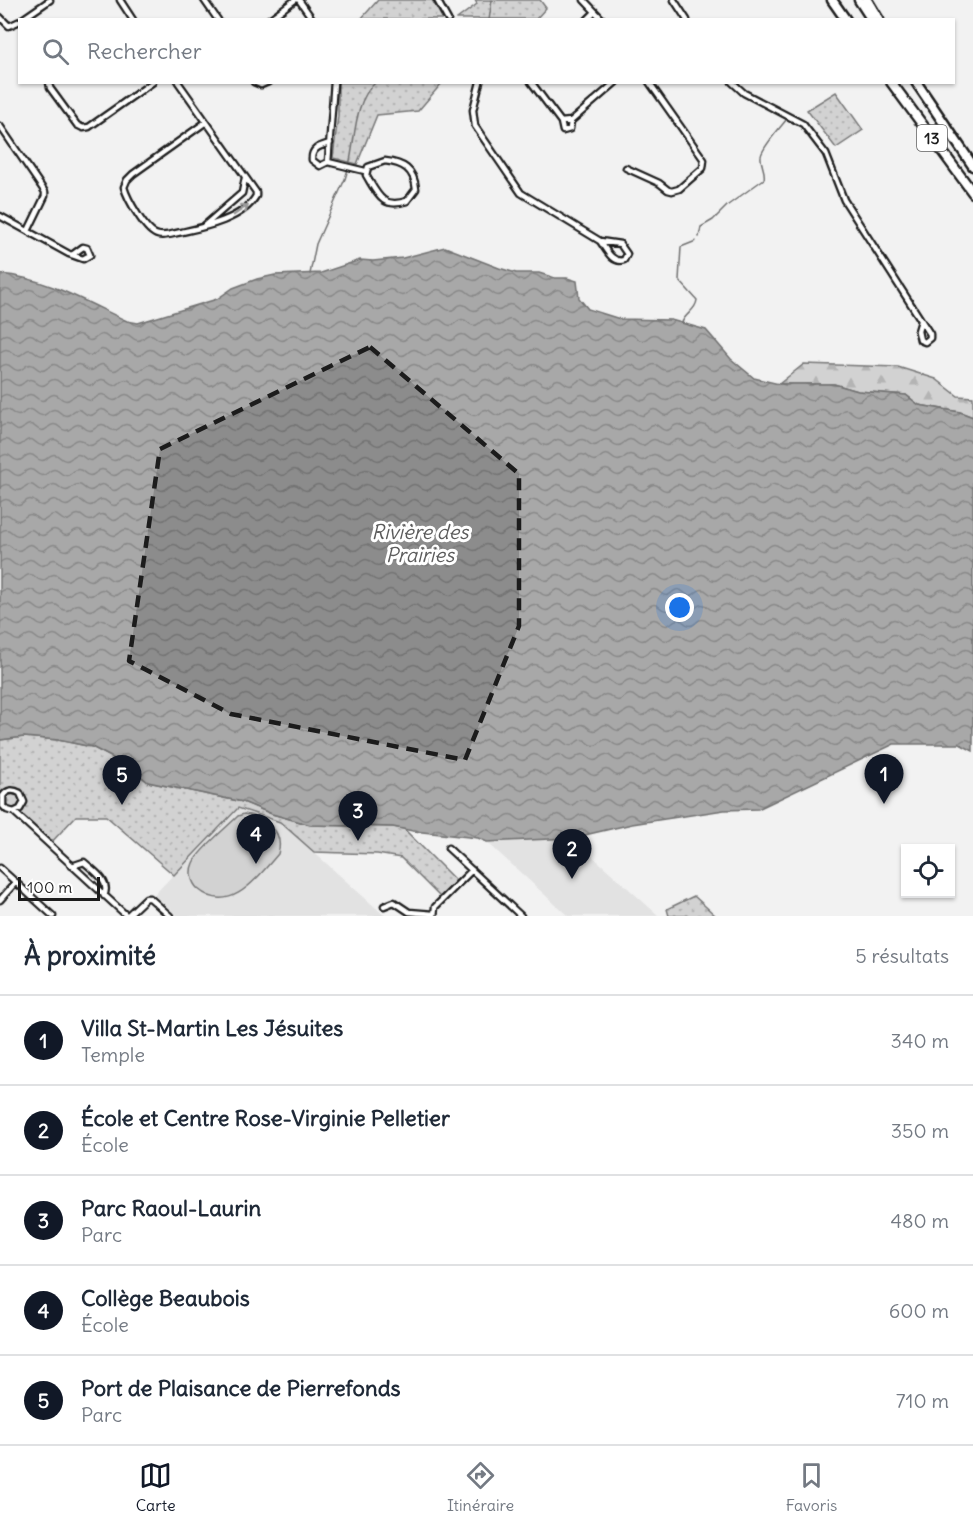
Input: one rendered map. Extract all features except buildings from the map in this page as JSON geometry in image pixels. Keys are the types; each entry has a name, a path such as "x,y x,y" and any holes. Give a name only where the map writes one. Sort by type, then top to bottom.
{"highway":[{"path":"832,0 845,18"},
{"path":"859,0 871,18"},
{"path":"867,0 878,18"},
{"name":"13","path":"892,84 973,193"},
{"name":"13","path":"917,84 973,166"}],"street":[{"path":"23,18 50,0"},
{"path":"120,0 131,18"},
{"path":"204,0 217,18"},
{"path":"270,18 297,0 311,18"},
{"path":"437,0 447,18"},
{"path":"584,0 601,18"},
{"path":"674,0 686,18"},
{"path":"589,18 595,12"},
{"path":"0,17 9,26 18,21"},
{"path":"49,84 77,125 83,128 89,127 150,84"},
{"path":"179,84 256,192 254,200 215,225 158,235 150,231 126,195 124,187 133,174 206,122"},
{"path":"328,162 334,84"},
{"path":"480,84 473,110 476,126 520,193 600,241 620,244 625,248 627,254 624,260 618,262 614,260 600,241"},
{"path":"532,84 561,122 563,131 568,131 574,117 614,84"},
{"path":"626,168 672,191 679,189 703,168 704,160 651,84"},
{"path":"734,84 744,93 803,124 810,132 826,154 844,200 921,321"},
{"path":"561,122 571,121"},
{"path":"0,126 45,192 28,231"},
{"path":"330,143 316,148 311,156 314,164 320,166 328,162 365,171"},
{"path":"385,161 403,164 415,184 415,193 407,201 388,204 371,184 365,171 368,167 385,161"},
{"path":"203,228 242,194 245,178"},
{"path":"0,216 72,255"},
{"path":"14,812 21,809 24,802 20,793 13,790 4,794 2,802 7,810 14,812 127,916 146,897 170,916"},
{"path":"448,848 521,916"},
{"path":"72,866 84,862 93,870 106,884 107,890 104,896"},
{"path":"0,868 53,916"},
{"path":"384,906 394,902 409,912 434,915 435,907 472,870"},
{"path":"0,900 16,882"}],"highlighted area":[{"path":"370,347 519,474 519,626 465,760 231,714 129,661 160,449"}],"shaded area":[{"path":"237,808 280,822 385,916 177,916 154,895"},
{"path":"572,838 659,916 568,916 487,842"}],"green space":[{"path":"378,0 432,0 442,18 362,18"},
{"path":"475,0 540,0 546,8 537,18 458,18 477,4"},
{"path":"338,84 441,84 418,111 377,115 357,164 333,158 338,116"},
{"path":"836,92 863,130 836,148 807,110"},
{"path":"804,364 898,367 936,379 958,396 973,397 973,417 960,412 919,405 906,395 858,391 834,384 779,384"},
{"path":"24,737 58,740 92,747 128,766 148,782 243,802 272,814 311,825 404,829 459,884 443,900 401,858 377,854 314,852 280,822 238,808 174,875 106,816 76,816 49,845 0,802 0,740"},
{"path":"244,814 259,818 271,826 278,838 278,854 242,891 221,898 210,896 198,889 192,880 193,863 213,839 238,816"},
{"path":"694,896 716,916 669,916 667,909"}],"water":[{"name":"Rivière des Prairies","path":"445,247 516,273 539,273 577,281 579,298 588,309 620,319 671,320 706,330 731,359 754,378 779,384 834,384 858,391 906,395 919,405 960,412 973,417 973,751 960,744 894,744 758,809 724,810 632,824 572,838 487,842 478,838 393,827 311,825 272,814 243,802 148,782 128,766 92,747 58,740 24,737 0,740 0,274 17,276 50,286 127,321 138,323 217,299 233,288 257,279 275,275 321,273 360,260 403,258"}],"waterway":[{"path":"489,18 492,0"},
{"path":"349,165 359,110 374,84"},
{"path":"699,237 701,227 764,179 762,152 786,120"},
{"path":"310,274 316,244 348,169"},
{"path":"682,323 695,307 697,300 679,280 681,247 696,241"}],"place":[{"name":"Villa St-Martin Les Jésuites","path":"884,804"},
{"name":"Port de Plaisance de Pierrefonds","path":"122,805"},
{"name":"Parc Raoul-Laurin","path":"358,841"},
{"name":"Collège Beaubois","path":"256,864"},
{"name":"École et Centre Rose-Virginie Pelletier","path":"572,879"}]}
